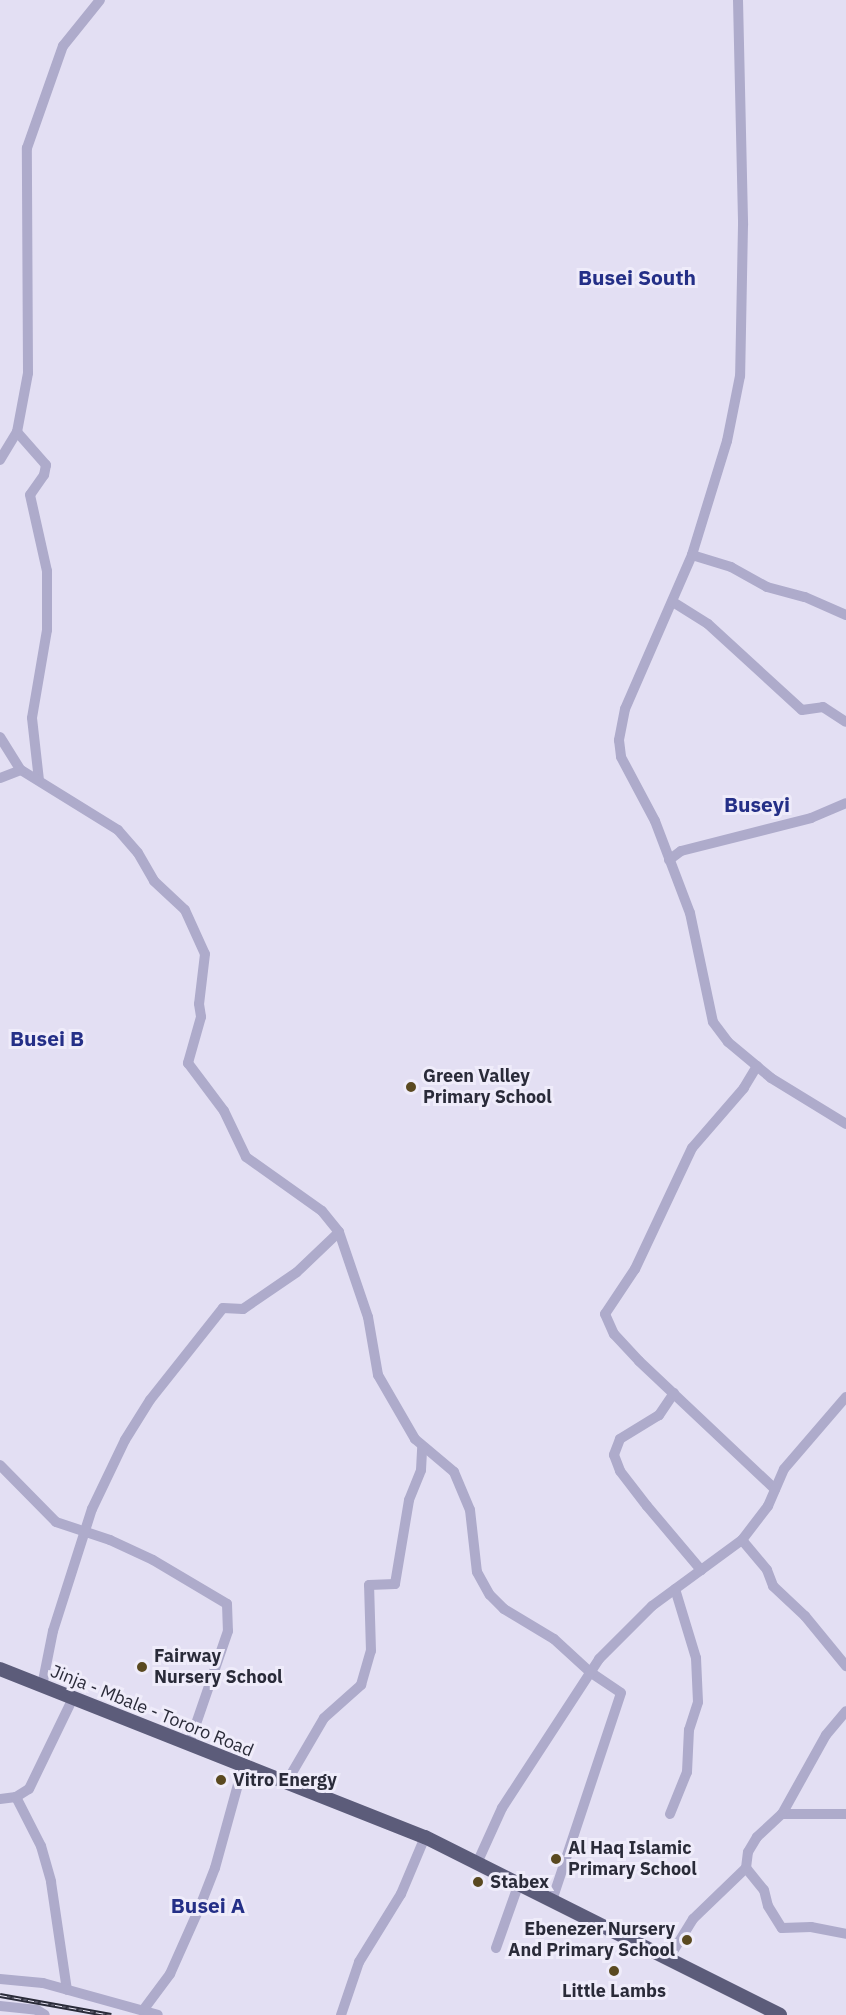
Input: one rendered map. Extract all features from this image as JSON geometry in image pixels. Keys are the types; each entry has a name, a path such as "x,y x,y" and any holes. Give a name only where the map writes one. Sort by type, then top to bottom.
{"main road":[{"name":"Jinja - Mbale - Tororo Road","path":"0,1669 425,1837 553,1898 780,2015"}],"street":[{"path":"0,460 17,432 28,373 27,148 63,46 100,0"},
{"path":"738,0 743,225 740,376 727,441 692,555 625,709 619,740 621,757 655,821 690,913 713,1022 728,1042 756,1066 846,1124"},
{"path":"17,432 46,465 44,475 30,495 47,571 46,630 32,718 39,780"},
{"path":"692,555 731,567 767,588 805,597 846,615"},
{"path":"673,602 708,624 802,710 823,707 846,722"},
{"path":"0,737 21,770 110,823 138,853 154,881 181,905 201,938 205,954 199,1004 201,1017 188,1063 224,1111 246,1157 322,1211 339,1232 368,1317 378,1375 422,1448 454,1472 470,1510 477,1572 490,1595 504,1609 554,1639 590,1672 618,1687 622,1699 553,1898"},
{"path":"0,778 21,770"},
{"path":"669,860 681,851 811,818 846,802"},
{"path":"756,1066 744,1088 692,1148 640,1260 605,1314 614,1334 776,1489"},
{"path":"42,1686 53,1631 83,1533 131,1430 223,1308 243,1309 297,1272 339,1232"},
{"path":"675,1393 659,1415 620,1439 614,1455 620,1471 701,1570"},
{"path":"478,1861 502,1808 575,1700 590,1672 626,1628 742,1540 776,1489 784,1469 846,1397"},
{"path":"286,1783 324,1718 361,1685 371,1651 369,1585 395,1584 409,1500 421,1470 422,1448"},
{"path":"0,1465 56,1522 83,1533 110,1540 153,1560 227,1604 228,1631 189,1744"},
{"path":"742,1540 767,1570 773,1586 805,1616 846,1666"},
{"path":"670,1814 687,1772 689,1730 698,1702 696,1658 675,1589"},
{"path":"0,1799 16,1797 29,1789 73,1698"},
{"path":"669,1958 693,1919 746,1868 748,1852 757,1837 782,1814 826,1735 846,1711"},
{"path":"144,2009 170,1974 199,1909 215,1868 243,1766"},
{"path":"16,1797 41,1846 51,1882 67,1990"},
{"path":"782,1814 846,1814"},
{"path":"341,2015 359,1962 401,1894 425,1837"},
{"path":"746,1868 764,1890 768,1906 782,1928 811,1927 846,1934"},
{"path":"496,1948 519,1883"},
{"path":"0,1979 67,1990 144,2009 158,2015"},
{"path":"0,2006 37,2010 45,2015"}],"railway":[{"path":"0,1995 111,2015"}],"place":[{"name":"Green Valley Primary School","path":"411,1087"},
{"name":"Fairway Nursery School","path":"142,1667"},
{"name":"Vitro Energy","path":"221,1780"},
{"name":"Al Haq Islamic Primary School","path":"556,1859"},
{"name":"Stabex","path":"478,1882"},
{"name":"Ebenezer Nursery And Primary School","path":"687,1940"},
{"name":"Little Lambs","path":"614,1971"}],"district":[{"name":"Busei South","path":"637,277"},
{"name":"Buseyi","path":"757,804"},
{"name":"Busei B","path":"47,1038"},
{"name":"Busei A","path":"208,1905"}]}
